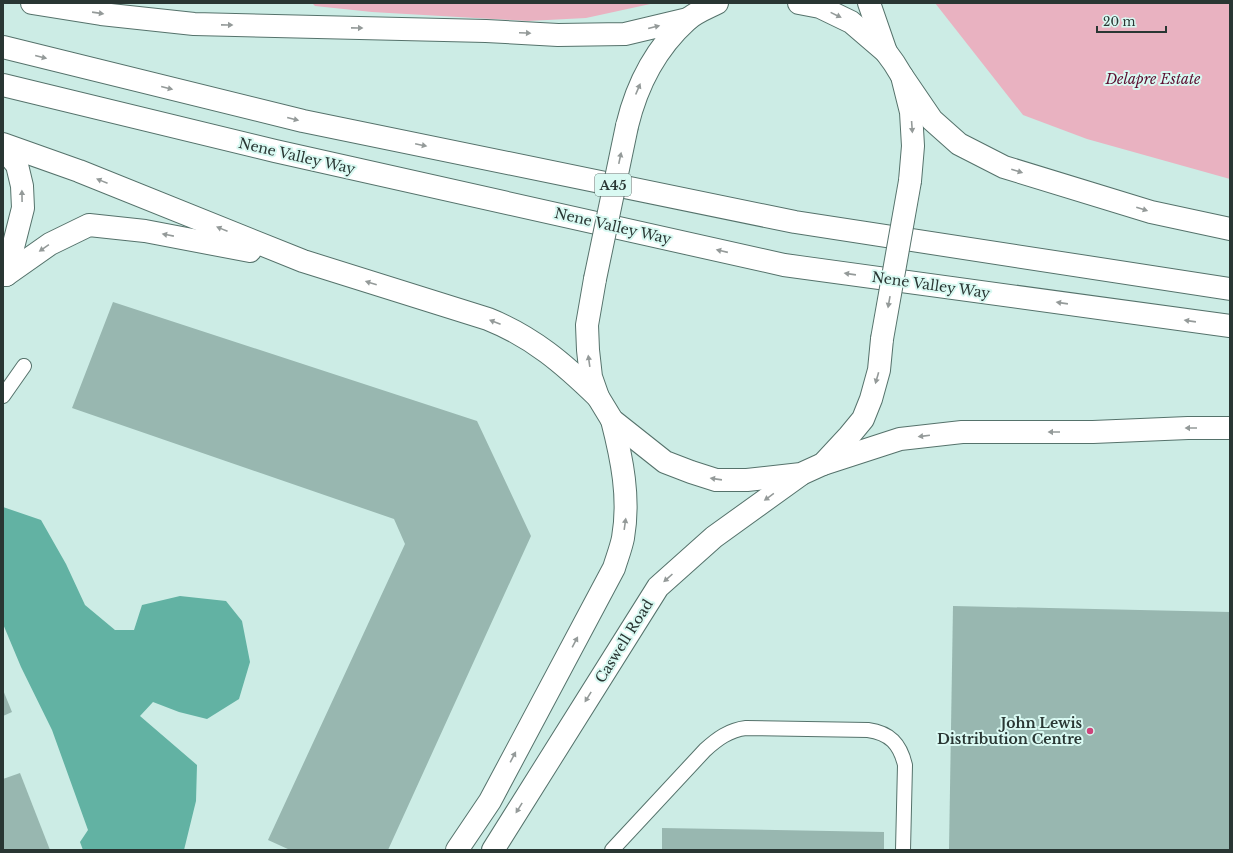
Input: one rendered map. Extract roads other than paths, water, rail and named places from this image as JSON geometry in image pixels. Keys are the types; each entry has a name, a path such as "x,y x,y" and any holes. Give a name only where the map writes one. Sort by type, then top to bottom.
{"main road":[{"path":"32,3 101,14 194,24 486,31 558,35 625,34 688,19"},
{"path":"457,850 490,801 614,568 623,539 626,516 626,488 622,456 612,420 598,397 591,377 588,350 587,325 595,279 632,105 645,73 659,51 688,19 717,3"},
{"path":"799,3 820,7 851,22 886,52"},
{"path":"869,3 886,52 932,120 959,144 1004,168 1151,212 1230,230"},
{"name":"A45","path":"3,48 303,121 795,222 1230,289"},
{"path":"823,464 863,419 871,399 879,370 882,339 910,181 914,146 911,112 902,76"},
{"name":"Nene Valley Way","path":"3,86 275,151 784,265 1230,326"},
{"path":"3,144 79,171 303,261 488,319 509,328 530,340 570,370 598,397"},
{"path":"3,148 17,166 22,186 23,208 5,278"},
{"path":"5,278 50,244 89,225 145,231 303,261"},
{"path":"612,420 665,462 716,480 747,480 801,474 823,464 900,440 962,432 1093,432 1188,428 1230,428"},
{"name":"Caswell Road","path":"493,850 658,587 714,537 801,474"}],"lane":[{"path":"3,396 24,366"},
{"path":"612,850 705,750 725,734 737,729 746,728 868,730 884,734 891,738 901,752 905,765 903,850"}],"place":[{"name":"John Lewis Distribution Centre","path":"1090,731"}],"park label":[{"name":"Delapre Estate","path":"1153,79"}]}
